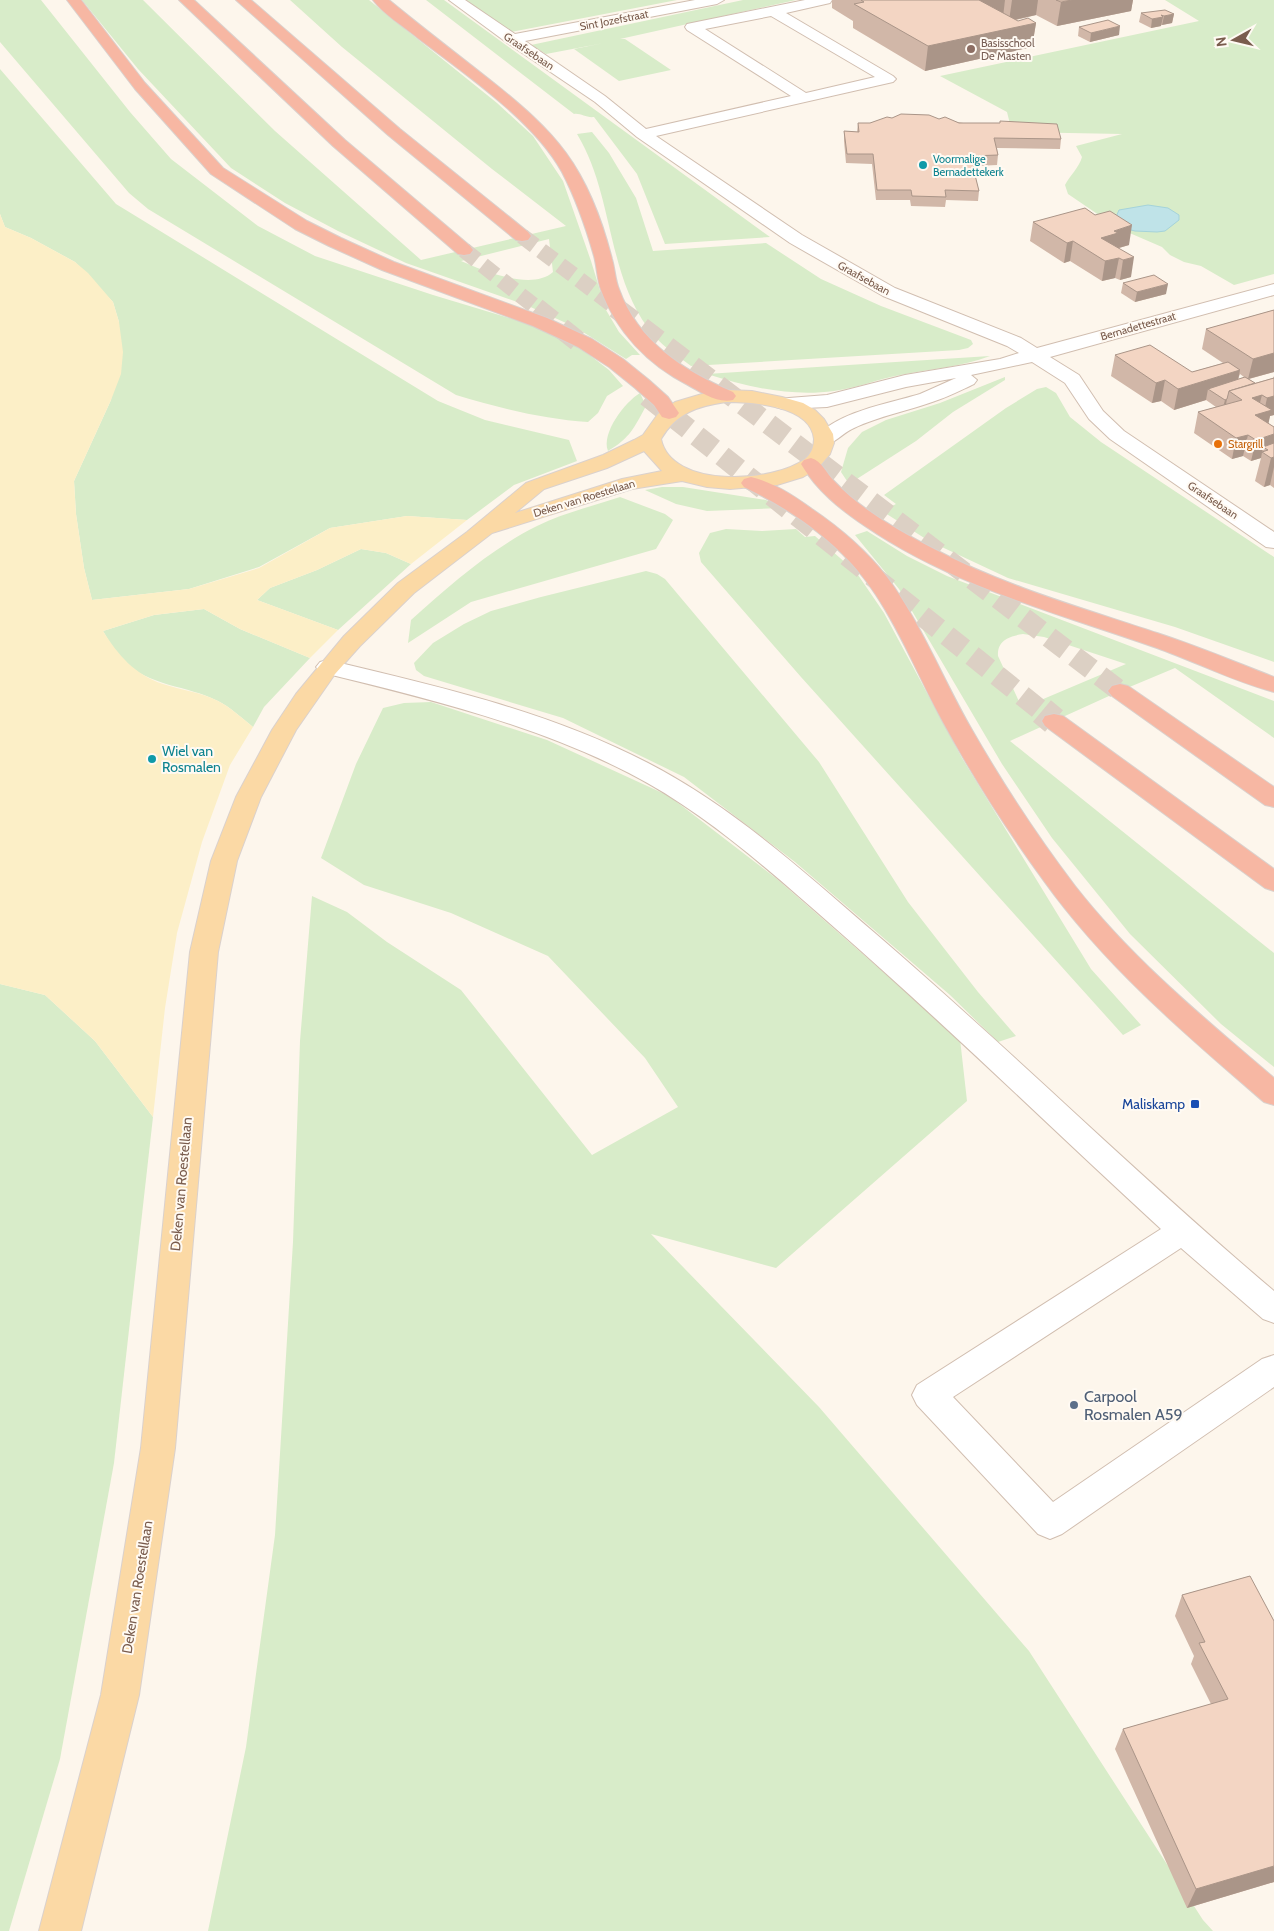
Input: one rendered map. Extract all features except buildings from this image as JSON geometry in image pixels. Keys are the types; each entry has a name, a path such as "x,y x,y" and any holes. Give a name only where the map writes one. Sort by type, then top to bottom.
{"highway":[{"path":"74,0 140,86 217,170 293,220 334,242 388,266 540,322 585,343 616,363 642,384 661,401 669,413"},
{"path":"186,0 339,143 464,250"},
{"path":"243,0 394,132 522,236"},
{"path":"380,0 502,98 550,144 573,174 584,198 603,259 610,289 624,318 651,353 677,373 700,386 726,396"},
{"path":"812,464 819,478 841,499 874,524 896,539 949,566 993,584 1162,642 1274,685"},
{"path":"751,483 774,493 798,509 831,535 869,570 903,620 933,682 982,769 1031,844 1091,923 1146,981 1201,1032 1274,1094"},
{"path":"1120,691 1274,799"},
{"path":"1054,721 1274,882"}],"main road":[{"path":"726,396 766,398 800,410 813,419 822,429 824,440 821,454 812,464 787,477 751,483 712,482 684,474 663,462 655,453 651,439 661,420 669,413 685,405 704,399 726,396"},
{"name":"Deken van Roestellaan","path":"60,1931 120,1695 156,1457 202,971 216,887 233,832 258,778 294,712 348,643 405,589 485,528 509,504 535,486 634,450 651,439"},
{"name":"Deken van Roestellaan","path":"485,528 629,483 684,474"}],"street":[{"name":"Graafsebaan","path":"456,0 600,99 642,134 698,170 796,239 881,288 1014,342 1072,379 1096,415 1117,434 1274,542"},
{"name":"Sint Jozefstraat","path":"511,39 717,0"},
{"path":"804,98 692,27 825,0"},
{"path":"642,134 888,79 773,11"},
{"name":"Bernadettestraat","path":"783,403 827,400 905,381 1002,364 1274,289"},
{"name":"Bernadettestraat","path":"824,440 840,426 929,397 1002,364"},
{"path":"328,667 474,704 526,720 592,745 641,769 708,811 782,868 936,1000 1183,1231 1274,1310"},
{"path":"1183,1231 929,1395 1050,1523 1274,1369"}],"green space":[{"path":"0,0 41,0 130,112 171,159 258,226 315,256 433,295 536,326 583,350 609,370 623,386 607,396 598,413 588,422 521,412 456,395 148,209 129,193 0,42"},
{"path":"82,0 143,0 275,131 421,260 566,226 492,169 342,47 290,0 369,0 497,103 533,136 563,181 606,310 619,332 640,355 632,355 626,359 575,327 526,305 406,263 338,231 285,203 231,168 138,69","holes":["549,239 553,272 533,280 521,280 482,270 461,261"]},
{"path":"426,0 444,0 770,237 665,244 637,174 594,117 574,114"},
{"path":"466,0 677,0 511,32"},
{"path":"743,0 796,0 620,39 625,39 671,70 619,81 574,49 604,43 546,54 531,45"},
{"path":"1165,0 1274,0 1274,274 1234,285 1201,266 1184,262 1170,255 1162,247 1118,228 1068,194 1065,185 1079,165 1082,157 1076,146 1122,134 1012,132 1007,112 940,76 1199,21"},
{"path":"0,69 116,204 438,401 485,420 569,440 577,461 514,485 467,520 407,516 330,528 259,567 189,589 92,600 84,568 76,514 74,481 111,400 119,322 113,302 75,262 31,238 5,227 0,214"},
{"path":"592,132 609,153 636,198 653,251 766,243 821,279 881,306 971,340 973,344 968,348 959,350 691,366 652,334 635,306 625,283 598,181 589,157 577,134"},
{"path":"990,356 968,363 892,377 843,390 818,393 769,390 707,374"},
{"path":"1005,377 1005,380 953,412 916,441 849,484 841,472 848,448 862,432 886,420 940,403"},
{"path":"1046,387 1056,393 1070,417 1101,442 1274,557 1274,662 1175,627 1008,578 929,541 882,511 896,504 884,495 1006,408 1037,389"},
{"path":"640,393 646,406 627,437 608,451 608,436 611,427 621,411"},
{"path":"662,487 683,487 766,500 782,508 707,511 676,504 645,490"},
{"path":"620,497 665,514 673,520 656,549 471,602 408,643 411,620 455,581 486,557 519,535 547,521"},
{"path":"726,529 762,531 796,529 805,537 815,536 856,572 884,613 962,758 1091,969 1141,1025 1123,1035 801,677 701,562 699,553 710,533"},
{"path":"867,531 907,556 947,576 1274,701 1274,738 1175,668 1010,741 1274,953 1274,1067 1221,1024 1130,934 1052,838 1002,764 899,589 855,535","holes":["1023,634 1044,637 1126,664 1022,708 998,656 998,651 1002,643 1013,636"]},
{"path":"361,549 386,553 411,564 338,630 257,600 270,588 317,570"},
{"path":"646,571 657,574 665,579 819,762 908,902 978,992 1016,1036 998,1042 950,995 795,862 684,777 563,718 424,676 416,670 414,663 433,643 464,624 491,611"},
{"path":"204,609 240,629 310,658 264,707 253,727 218,701 156,681 133,669 117,654 103,631 154,615"},
{"path":"431,702 547,740 669,796 777,879 960,1039 967,1101 776,1268 651,1234 819,1407 1029,1651 1203,1920 1213,1931 208,1931 246,1747 275,1535 293,1242 300,1041 312,896 347,912 387,942 461,990 592,1155 678,1107 645,1058 548,956 451,913 364,885 321,858 356,764 383,708 404,703"},
{"path":"0,984 45,995 95,1041 153,1117 114,1463 60,1759 9,1931 0,1931"}],"sand":[{"path":"0,214 5,227 31,238 75,262 88,273 113,302 119,322 123,352 121,374 74,481 76,514 84,568 92,600 189,589 259,568 330,528 407,516 467,520 411,564 386,553 361,549 317,570 270,588 257,600 338,630 310,658 240,629 204,609 154,615 103,631 121,656 136,670 163,684 198,693 218,701 253,727 230,765 202,842 177,933 165,1008 153,1117 95,1041 45,995 0,984"}],"water":[{"path":"1148,205 1168,208 1179,215 1179,220 1165,231 1135,231 1127,229 1116,217 1119,210"}],"tunnel":[{"path":"522,236 618,309"},
{"path":"464,250 538,309"},
{"path":"536,308 580,343"},
{"path":"616,308 1120,691"},
{"path":"647,396 1044,713"},
{"path":"1042,711 1054,721"}],"place":[{"name":"Basisschool De Masten","path":"971,49"},
{"name":"Voormalige Bernadettekerk","path":"923,165"},
{"name":"Stargrill","path":"1218,444"},
{"name":"Wiel van Rosmalen","path":"152,759"},
{"name":"Maliskamp","path":"1195,1104"},
{"name":"Carpool Rosmalen A59","path":"1074,1405"}]}
